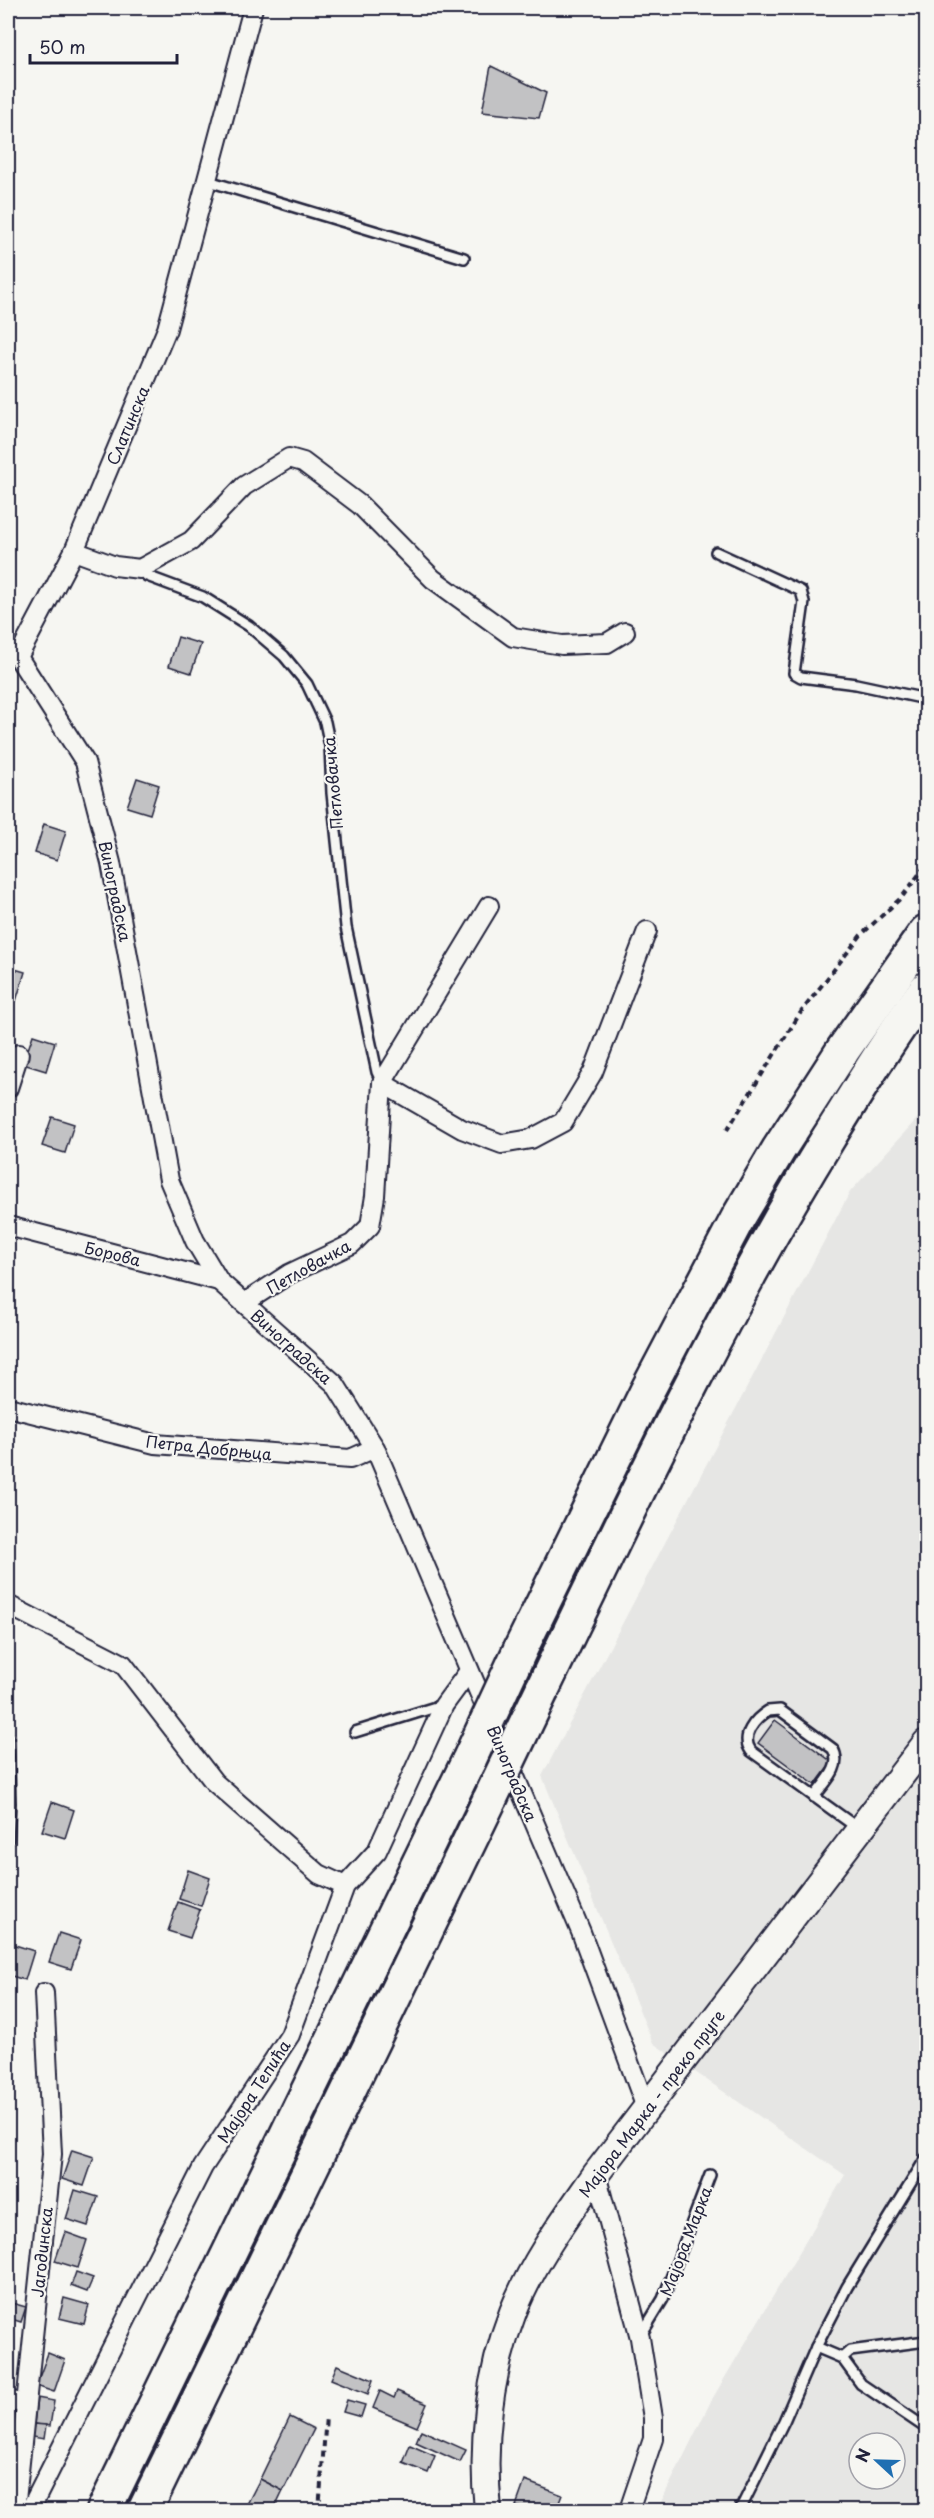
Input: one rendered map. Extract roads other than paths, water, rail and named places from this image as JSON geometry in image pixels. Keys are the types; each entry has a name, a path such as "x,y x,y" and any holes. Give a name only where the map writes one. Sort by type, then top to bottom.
{"highway":[{"path":"104,2511 646,1393 738,1218 779,1149 843,1050 927,932"},
{"path":"145,2511 706,1355 781,1216 860,1087 927,989"}],"street":[{"name":"Слатинска","path":"13,653 74,551 167,330 205,180 253,8"},
{"path":"140,569 191,541 244,486 289,458 303,462 360,505 433,579 513,637 562,645 607,644 625,632"},
{"name":"Петловачка","path":"74,551 115,566 140,569"},
{"name":"Виноградска","path":"13,653 85,762 111,863 169,1180 195,1241 219,1281 335,1384 375,1449 581,1932 646,2108"},
{"name":"Петловачка","path":"244,1303 289,1274 352,1244 370,1226 375,1196 382,1083 489,906"},
{"path":"382,1083 462,1129 502,1144 531,1138 563,1122 593,1072 647,931"},
{"path":"8,1088 19,1054"},
{"name":"Борова","path":"8,1226 219,1281"},
{"name":"Петра Добрњца","path":"8,1407 155,1444 350,1459 375,1449"},
{"path":"8,1605 123,1664 214,1782 319,1874 345,1886"},
{"name":"Мајора Тепића","path":"30,2511 203,2167 290,2034 345,1886 377,1851 444,1705 469,1671"},
{"name":"Мајора Марка - преко пруге","path":"488,2511 486,2446 491,2394 513,2311 563,2222 646,2108 927,1743"},
{"name":"Јагодинска","path":"15,2511 16,2402 52,2154 44,1993"},
{"path":"596,2174 640,2338 653,2418 653,2439 629,2511"}],"lane":[{"path":"205,180 464,258"},
{"path":"716,552 801,591 804,602 794,673 801,677 856,684 927,699"},
{"name":"Петловачка","path":"140,569 147,576 203,597 249,626 284,656 307,684 325,722 330,746 332,794 346,927 377,1072 382,1083"},
{"path":"355,1732 444,1705"},
{"path":"814,1797 836,1767 837,1756 833,1749 780,1710 768,1710 751,1726 747,1747 814,1797 860,1830"},
{"path":"8,1737 10,1803 8,1840"},
{"path":"740,2511 784,2421 816,2347 848,2287 927,2158"},
{"name":"Мајора Марка","path":"640,2338 663,2299 710,2175"},
{"path":"842,2358 850,2351 927,2341"},
{"path":"816,2347 842,2358 861,2384 927,2428"}]}
